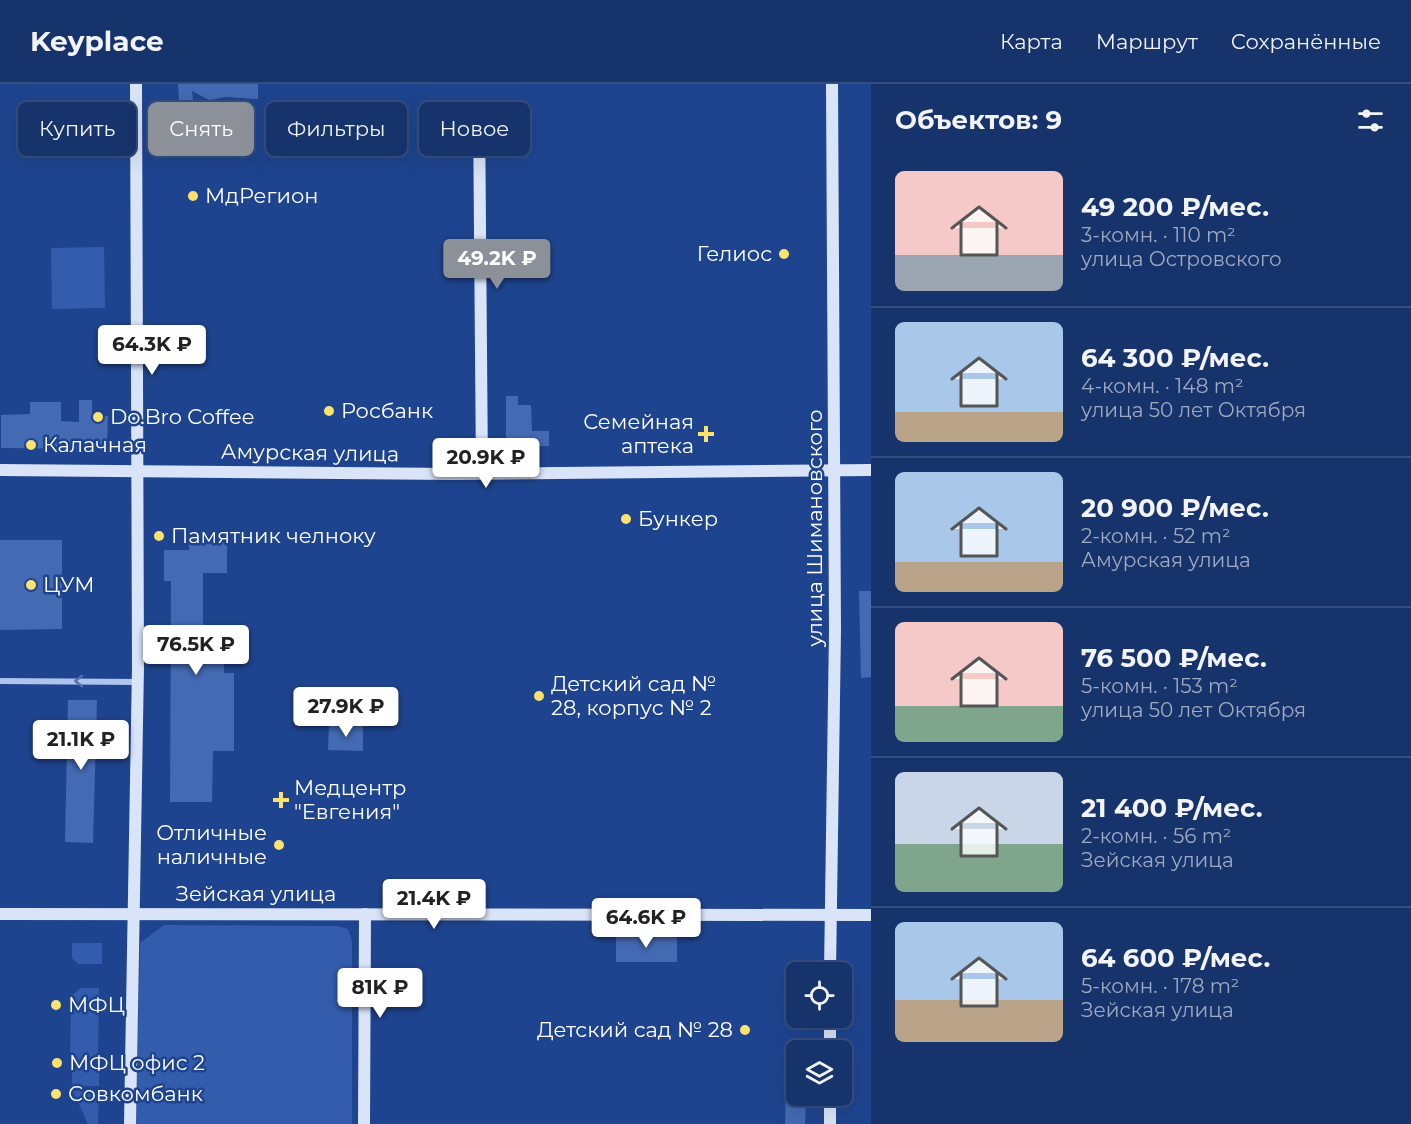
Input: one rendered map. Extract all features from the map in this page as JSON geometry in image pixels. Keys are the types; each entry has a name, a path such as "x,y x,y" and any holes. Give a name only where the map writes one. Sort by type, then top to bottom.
{"street":[{"path":"130,1124 138,682 136,84"},
{"name":"улица Шимановского","path":"830,962 835,630 832,84"},
{"path":"479,156 482,474"},
{"name":"Амурская улица","path":"0,470 482,474 871,470"},
{"path":"0,681 138,682"},
{"name":"Зейская улица","path":"0,914 871,915"},
{"path":"364,1124 365,914"},
{"path":"830,1106 831,1124"}],"shaded area":[{"path":"104,247 105,308 52,309 51,248"},
{"path":"164,925 337,926 348,929 352,941 352,1124 136,1124 140,943"},
{"path":"72,943 102,943 102,964 78,964 72,958"},
{"path":"81,988 99,988 98,1061 70,1061 71,996"},
{"path":"72,1069 99,1069 99,1086 72,1086"},
{"path":"73,1091 99,1091 98,1124 88,1124"}],"building":[{"path":"178,84 258,84 258,99 226,97 209,100 192,91 193,100 179,100"},
{"path":"506,396 518,396 518,405 531,405 532,431 549,431 549,446 506,446"},
{"path":"79,400 92,400 92,416 108,416 107,449 1,448 1,415 30,414 30,402 61,402 61,421 79,422"},
{"name":"ЦУМ","path":"0,540 62,540 62,629 0,630"},
{"path":"189,541 227,541 227,573 203,573 203,658 224,658 224,673 234,673 234,751 213,751 212,802 170,802 171,581 164,581 164,550 189,550"},
{"path":"859,591 871,591 871,677 861,678"},
{"path":"68,700 97,700 93,843 65,842"},
{"path":"329,725 363,726 363,751 328,750"},
{"path":"616,935 677,936 677,962 616,962"},
{"path":"786,1081 786,1106 806,1106 805,1124 785,1124"}],"place":[{"name":"МдРегион","path":"193,196"},
{"name":"Гелиос","path":"784,254"},
{"name":"Росбанк","path":"329,411"},
{"name":"Do.Bro Coffee","path":"98,417"},
{"name":"Семейная аптека","path":"706,434"},
{"name":"Калачная","path":"31,445"},
{"name":"Бункер","path":"626,519"},
{"name":"Памятник челноку","path":"159,536"},
{"name":"ЦУМ","path":"31,585"},
{"name":"Детский сад № 28, корпус № 2","path":"539,696"},
{"name":"Медцентр \"Евгения\"","path":"281,800"},
{"name":"Отличные наличные","path":"279,845"},
{"name":"МФЦ","path":"56,1005"},
{"name":"Детский сад № 28","path":"745,1030"},
{"name":"МФЦ офис 2","path":"57,1063"},
{"name":"Совкомбанк","path":"56,1094"}]}
